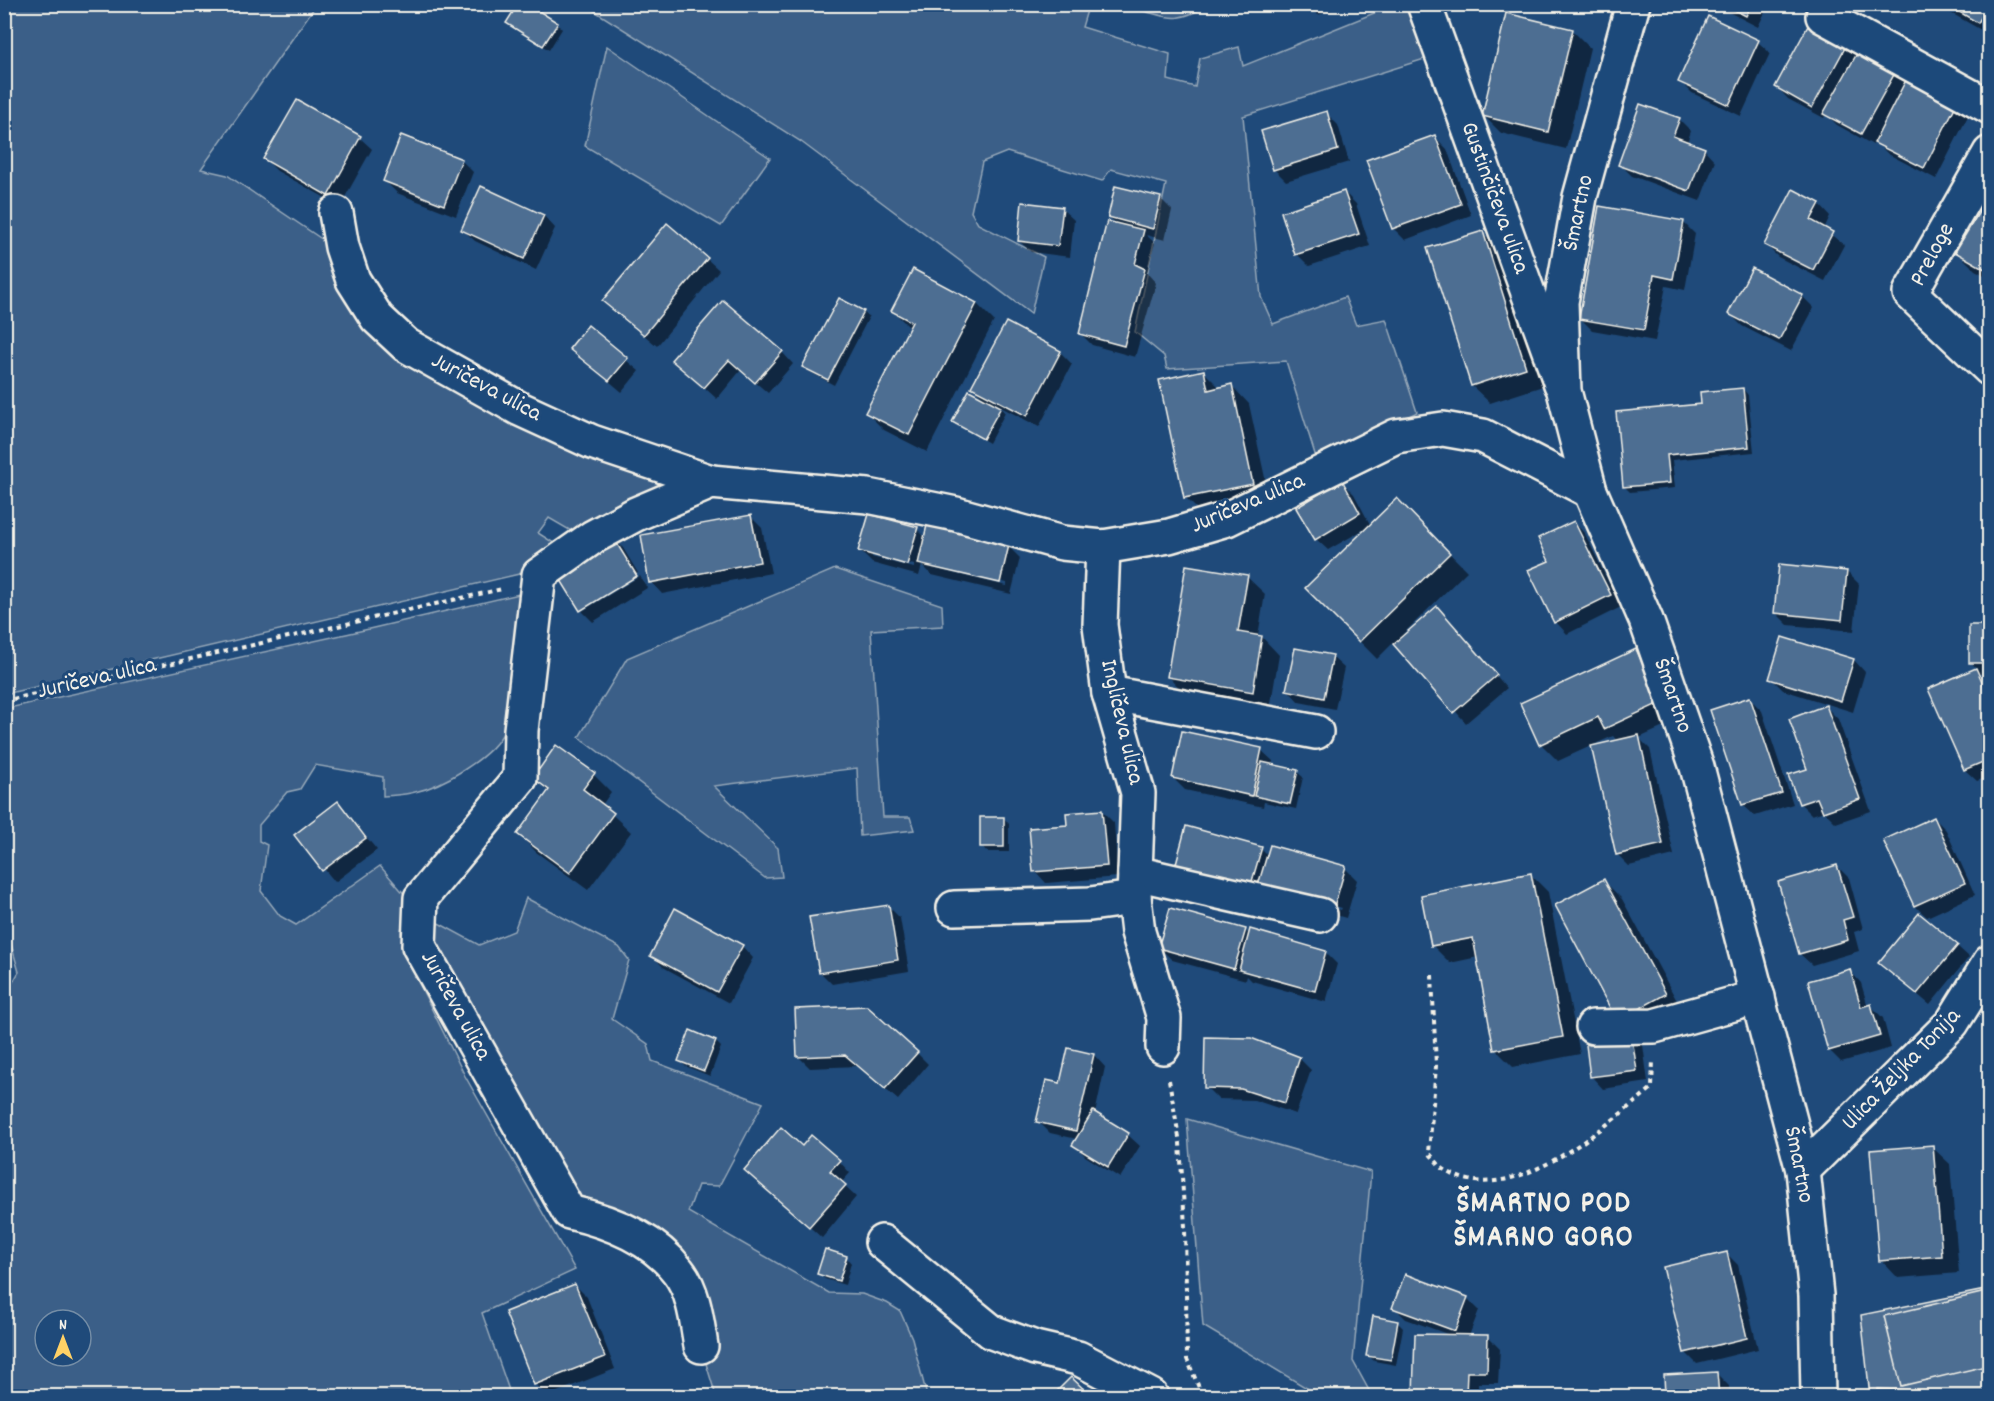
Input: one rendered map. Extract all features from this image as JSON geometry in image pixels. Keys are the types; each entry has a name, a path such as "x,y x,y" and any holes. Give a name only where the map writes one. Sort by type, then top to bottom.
{"street":[{"name":"Gustinčičeva ulica","path":"1424,4 1564,391"},
{"name":"Šmartno","path":"1633,4 1580,197 1561,302 1564,391 1590,491 1646,620 1697,767 1803,1170 1816,1295 1818,1396"},
{"path":"1823,16 1989,107"},
{"name":"Preloge","path":"1989,153 1910,293 1989,369"},
{"name":"Juričeva ulica","path":"336,213 342,247 353,280 377,318 406,345 520,409 592,442 711,482 868,496 956,514 1062,543 1103,547 1169,536 1227,519 1396,436 1443,429 1483,436 1590,491"},
{"name":"Juričeva ulica","path":"701,1346 695,1311 679,1272 653,1247 606,1220 569,1212 419,946 421,898 520,778 521,730 539,575 601,532 636,514 711,482"},
{"name":"Ingličeva ulica","path":"1103,547 1100,624 1109,693 1138,793 1135,885 1138,932 1164,1018 1163,1047"},
{"path":"1109,693 1316,732"},
{"path":"954,908 1090,904 1135,885 1320,915"},
{"name":"Ulica Željka Tonija","path":"1803,1170 1952,1023 1989,962"},
{"path":"1593,1027 1654,1026 1758,998"},
{"path":"882,1242 992,1332 1035,1348 1078,1358 1151,1396"}],"path":[{"name":"Juričeva ulica","path":"4,701 503,589 539,575"},
{"path":"1432,975 1436,1066 1429,1153 1445,1170 1473,1181 1501,1179 1539,1168 1590,1138 1652,1088 1654,1026"},
{"path":"1163,1047 1180,1143 1185,1227 1187,1359 1200,1390 1209,1396"}],"shaded area":[{"path":"4,5 316,5 201,169 227,175 323,240 336,271 362,311 671,487 578,535 549,518 538,533 557,545 519,574 5,694"},
{"path":"585,5 1207,5 1175,18 1121,7 1088,7 1082,27 1170,54 1168,80 1195,87 1200,58 1239,47 1243,66 1394,5 1417,7 1434,56 1243,116 1261,297 1273,324 1345,297 1356,325 1386,319 1417,412 1318,464 1286,361 1167,369 1164,356 1135,332 1166,184 1111,169 1102,181 1007,152 982,162 971,212 978,224 1044,257 1031,314 800,141"},
{"path":"607,46 770,158 721,226 585,146"},
{"path":"835,569 942,605 943,626 871,630 883,817 910,817 914,830 860,836 857,768 714,786 778,848 782,877 765,878 579,737 627,658"},
{"path":"528,592 520,666 513,704 502,735 486,753 451,778 426,789 399,795 383,796 383,777 315,765 300,789 287,792 259,825 259,841 267,845 261,891 280,916 296,925 380,866 406,896 401,932 404,953 465,1076 575,1270 482,1313 511,1396 5,1396 4,992 7,992 19,972 5,923 4,709"},
{"path":"526,898 619,947 629,960 612,1019 648,1044 652,1061 763,1103 719,1186 698,1185 688,1212 829,1293 862,1294 887,1303 900,1311 912,1338 927,1396 716,1396 680,1279 555,1195 430,972 433,920 479,945 514,931"},
{"path":"1187,1119 1371,1172 1353,1361 1372,1396 1320,1396 1203,1326"}],"building":[{"path":"518,4 528,4 558,23 543,46 506,23"},
{"path":"1723,4 1752,4 1746,16"},
{"path":"1946,4 1989,4 1978,23"},
{"path":"1506,13 1573,29 1548,132 1482,116"},
{"path":"1708,16 1759,40 1729,105 1678,82"},
{"path":"1809,24 1847,44 1812,108 1775,87"},
{"path":"1859,50 1896,71 1861,134 1823,114"},
{"path":"1908,76 1958,101 1924,168 1874,143"},
{"path":"297,100 361,136 328,196 263,159"},
{"path":"1640,104 1680,118 1673,136 1705,148 1689,191 1618,165"},
{"path":"1327,111 1338,150 1273,170 1261,131"},
{"path":"401,135 462,159 444,205 383,181"},
{"path":"1435,135 1461,204 1392,229 1366,160"},
{"path":"481,186 544,215 524,259 461,230"},
{"path":"1115,186 1161,197 1153,229 1108,217"},
{"path":"1793,189 1820,203 1811,220 1833,232 1813,270 1764,245"},
{"path":"1344,191 1359,234 1295,255 1281,212"},
{"path":"1988,197 1990,198 1990,272 1955,252"},
{"path":"1022,202 1063,207 1058,246 1018,241"},
{"path":"1599,206 1684,221 1673,279 1654,275 1644,330 1579,319"},
{"path":"1107,221 1144,230 1135,264 1145,269 1124,346 1079,334"},
{"path":"667,223 708,258 644,335 602,301"},
{"path":"1483,231 1526,368 1471,386 1427,248"},
{"path":"1752,268 1803,295 1779,340 1728,314"},
{"path":"913,269 977,303 909,435 865,413 912,322 891,311"},
{"path":"839,298 864,311 828,380 802,367"},
{"path":"723,300 783,351 755,383 729,360 704,388 671,360"},
{"path":"1006,322 1061,351 1027,416 971,387"},
{"path":"588,325 628,358 609,381 569,349"},
{"path":"1204,370 1208,390 1232,384 1253,484 1184,498 1159,380"},
{"path":"1743,388 1749,447 1667,455 1670,483 1623,487 1616,412 1701,404 1700,392"},
{"path":"969,390 1001,407 983,439 952,422"},
{"path":"1342,480 1360,513 1315,540 1296,508"},
{"path":"1397,498 1450,553 1359,642 1305,588"},
{"path":"869,514 918,527 907,565 858,551"},
{"path":"751,515 760,562 649,583 641,535"},
{"path":"1574,521 1611,595 1554,623 1528,570 1549,561 1538,538"},
{"path":"927,525 1009,545 1000,583 918,564"},
{"path":"611,534 637,576 580,611 554,569"},
{"path":"1779,564 1847,571 1842,620 1774,613"},
{"path":"1186,565 1248,575 1238,632 1262,636 1253,692 1167,677"},
{"path":"1437,606 1497,675 1453,713 1393,644"},
{"path":"1969,625 1990,625 1990,663 1969,663"},
{"path":"1782,637 1854,659 1841,701 1769,679"},
{"path":"1295,648 1333,655 1324,698 1286,690"},
{"path":"1636,649 1660,703 1604,729 1598,717 1539,745 1520,703"},
{"path":"1976,668 1990,699 1990,759 1964,770 1928,689"},
{"path":"1750,697 1782,793 1742,805 1710,710"},
{"path":"1826,705 1860,799 1823,812 1817,798 1799,804 1788,775 1807,769 1789,719"},
{"path":"1182,731 1262,748 1252,796 1172,778"},
{"path":"1639,735 1663,844 1616,855 1591,746"},
{"path":"556,745 595,773 583,789 614,813 570,873 517,834 549,790 533,778"},
{"path":"1262,762 1298,770 1290,804 1254,796"},
{"path":"338,801 366,838 322,871 294,835"},
{"path":"1102,810 1107,866 1033,872 1029,828 1067,825 1066,813"},
{"path":"980,817 1004,817 1004,847 980,847"},
{"path":"1934,817 1965,883 1914,906 1883,840"},
{"path":"1186,826 1262,847 1250,888 1175,867"},
{"path":"1270,845 1346,866 1334,907 1258,885"},
{"path":"1837,865 1853,917 1843,920 1848,940 1799,954 1778,882"},
{"path":"1531,873 1563,1037 1494,1050 1473,938 1431,946 1421,895"},
{"path":"1604,879 1666,994 1617,1021 1555,905"},
{"path":"889,905 898,960 819,973 809,917"},
{"path":"675,908 743,945 717,992 650,956"},
{"path":"1170,908 1246,929 1234,969 1158,948"},
{"path":"1919,913 1958,945 1917,994 1878,963"},
{"path":"1250,929 1326,951 1315,991 1239,970"},
{"path":"1850,969 1861,1007 1871,1004 1880,1036 1828,1051 1808,981"},
{"path":"867,1006 918,1052 885,1089 845,1055 797,1057 795,1009"},
{"path":"690,1030 716,1041 704,1071 678,1061"},
{"path":"1631,1031 1637,1071 1590,1077 1585,1037"},
{"path":"1205,1037 1251,1038 1300,1057 1285,1103 1241,1089 1204,1088"},
{"path":"1068,1048 1094,1054 1076,1131 1036,1122 1046,1080 1060,1083"},
{"path":"1093,1111 1129,1133 1108,1167 1072,1145"},
{"path":"781,1127 802,1146 811,1135 840,1160 830,1171 846,1185 809,1227 744,1170"},
{"path":"1933,1145 1942,1256 1879,1261 1870,1150"},
{"path":"825,1249 847,1256 839,1281 817,1274"},
{"path":"1727,1252 1747,1338 1684,1353 1663,1267"},
{"path":"1405,1274 1468,1297 1455,1331 1392,1308"},
{"path":"575,1284 605,1357 534,1385 505,1312"},
{"path":"1990,1289 1990,1396 1870,1396 1861,1315"},
{"path":"1990,1291 1990,1365 1901,1386 1884,1316"},
{"path":"1373,1316 1398,1321 1391,1360 1366,1356"},
{"path":"1415,1334 1488,1335 1487,1372 1467,1372 1466,1396 1413,1396"},
{"path":"1717,1372 1719,1396 1665,1396 1664,1375"},
{"path":"1071,1377 1091,1396 1052,1396"},
{"path":"1878,1389 1950,1393 1950,1396 1877,1396"}],"district":[{"name":"ŠMARTNO POD ŠMARNO GORO","path":"1544,1222"}]}
